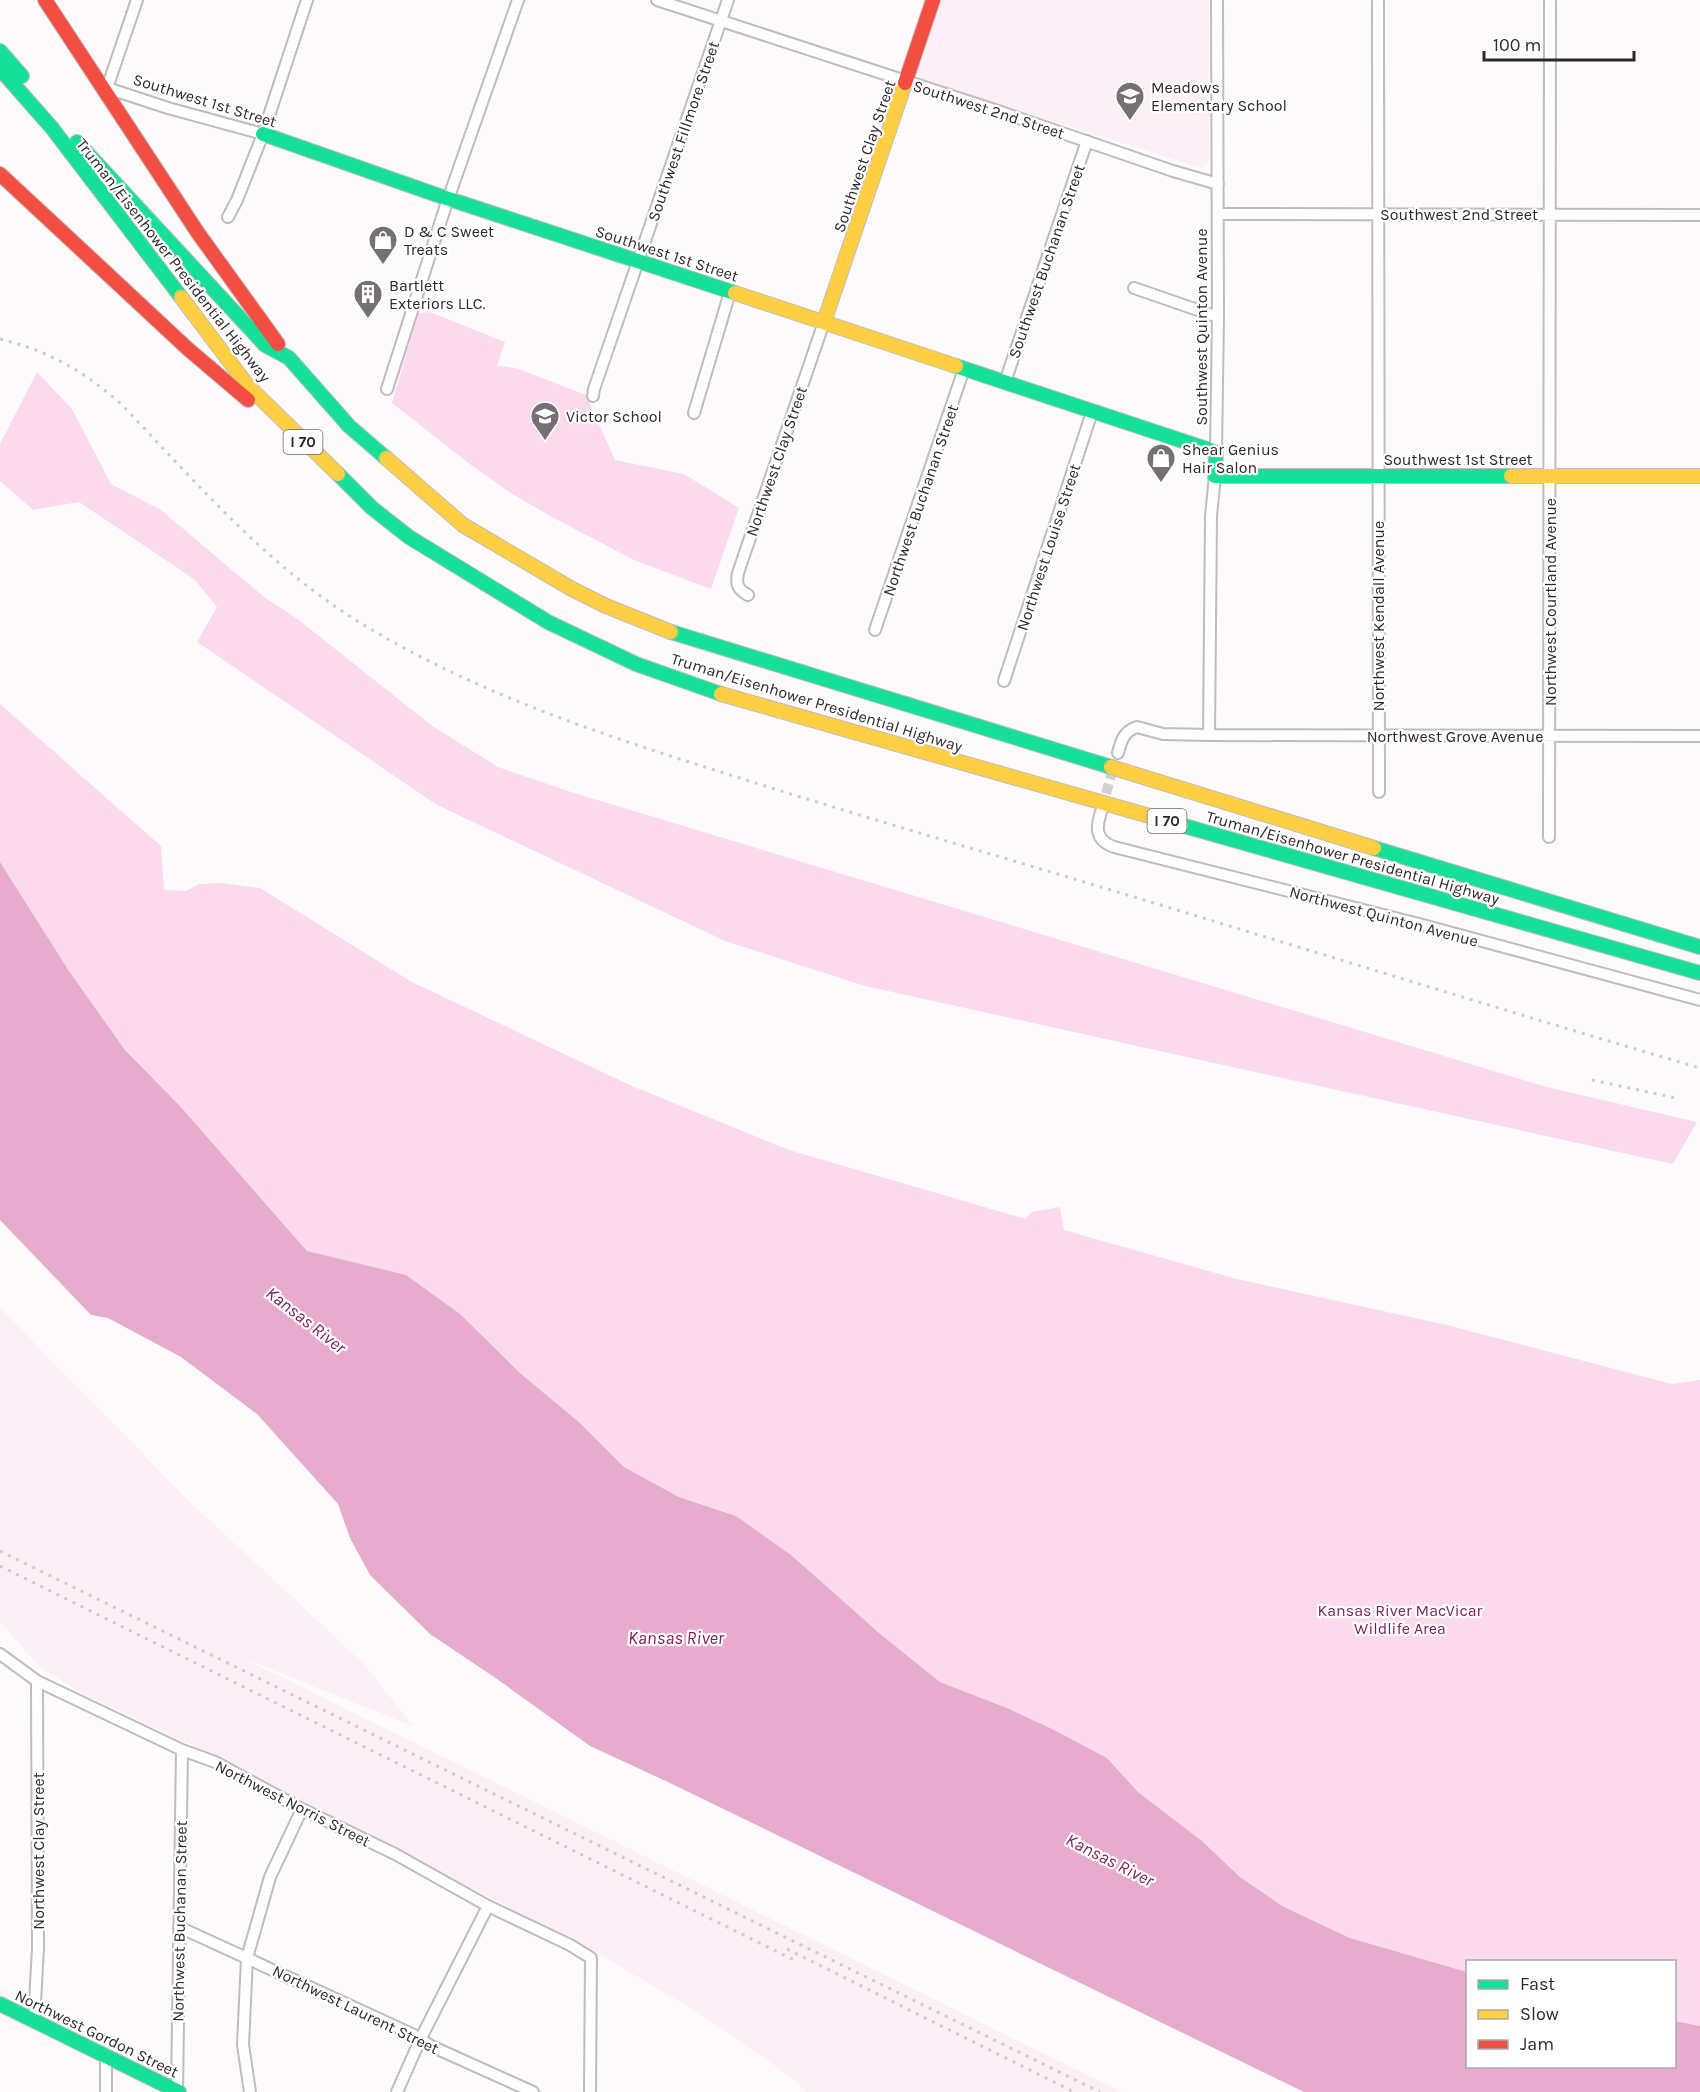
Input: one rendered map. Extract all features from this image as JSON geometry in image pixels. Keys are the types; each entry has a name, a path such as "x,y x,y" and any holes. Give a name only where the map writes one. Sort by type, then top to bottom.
{"main road":[{"path":"45,0 198,233 289,358"},
{"name":"Southwest Clay Street","path":"824,322 933,0"},
{"name":"Truman/Eisenhower Presidential Highway","path":"0,51 248,386 372,508 409,537 548,622 636,664 726,695 1700,973"},
{"name":"Truman/Eisenhower Presidential Highway","path":"0,69 265,345 289,358 349,426 463,525 572,589 606,606 686,638 1700,947"},
{"name":"Southwest 1st Street","path":"263,134 449,199 1216,452"},
{"path":"0,174 188,349 340,478"},
{"name":"Southwest Quinton Avenue","path":"1215,476 1216,452"},
{"name":"Southwest 1st Street","path":"1215,476 1700,476"},
{"name":"Northwest Gordon Street","path":"0,2004 178,2092"}],"street":[{"name":"Southwest 1st Street","path":"137,0 107,88 168,108 263,134"},
{"path":"228,217 263,134 307,0"},
{"path":"387,389 449,199 518,0"},
{"name":"Southwest 2nd Street","path":"657,0 1218,184"},
{"name":"Southwest Fillmore Street","path":"593,396 728,0"},
{"name":"Southwest Quinton Avenue","path":"1216,452 1217,0"},
{"name":"Northwest Kendall Avenue","path":"1378,0 1379,792"},
{"name":"Northwest Courtland Avenue","path":"1549,837 1550,0"},
{"name":"Southwest Buchanan Street","path":"1005,382 1087,141"},
{"name":"Southwest 2nd Street","path":"1218,214 1700,214"},
{"path":"1134,288 1218,317"},
{"path":"694,413 730,292"},
{"name":"Northwest Clay Street","path":"747,595 737,586 738,573 824,322"},
{"name":"Northwest Buchanan Street","path":"875,630 964,369"},
{"name":"Northwest Louise Street","path":"1004,681 1092,412"},
{"path":"1118,753 1122,738 1137,727 1171,735 1209,735 1211,516 1215,476"},
{"name":"Northwest Grove Avenue","path":"1209,735 1700,736"},
{"name":"Northwest Quinton Avenue","path":"1102,809 1096,827 1097,833 1107,845 1114,848 1419,924 1700,1000"},
{"name":"Northwest Norris Street","path":"0,1654 37,1681 182,1750 215,1762 302,1809 395,1854 488,1906 570,1945 591,1958 590,2092"},
{"name":"Northwest Clay Street","path":"34,2020 38,1948 37,1681"},
{"name":"Northwest Buchanan Street","path":"178,2092 182,1750"},
{"path":"250,2092 243,2045 248,1958 270,1877 302,1809"},
{"path":"397,2092 420,2040 488,1906"},
{"name":"Northwest Laurent Street","path":"179,1927 533,2092"},
{"path":"106,2056 106,2092"}],"shaded area":[{"name":"Meadows Elementary School","path":"941,0 1209,0 1209,162 1201,168 921,79 917,73"},
{"path":"0,1308 190,1502 364,1664 413,1726 243,1658 1122,2092 807,2092 791,2077 697,2012 604,1957 230,1763 83,1694 40,1667 0,1622"}],"green space":[{"path":"430,312 505,342 497,366 516,368 586,395 615,460 684,474 739,508 711,589 634,560 550,516 509,492 467,462 392,403 418,313"},
{"path":"37,372 72,409 111,484 161,510 264,597 295,617 431,725 498,767 571,792 1547,1087 1697,1122 1673,1164 865,986 725,941 437,805 197,642 217,607 194,579 79,502 33,510 0,481 0,444"},
{"name":"Kansas River MacVicar Wildlife Area","path":"0,704 161,846 164,890 186,891 199,884 221,883 260,888 412,982 632,1086 789,1150 1026,1219 1031,1212 1060,1207 1064,1230 1237,1279 1447,1325 1672,1384 1700,1380 1700,2026 1676,2021 1676,1960 1466,1960 1466,1972 1350,1938 1284,1907 1240,1877 1202,1841 1138,1792 1107,1758 1007,1708 940,1682 736,1516 679,1497 624,1467 580,1423 520,1373 342,1261 307,1251 180,1106 125,1050 69,971 0,862"}],"water":[{"name":"Kansas River","path":"0,862 69,971 125,1050 180,1106 307,1251 406,1275 460,1314 520,1373 580,1423 624,1467 679,1497 736,1516 791,1555 878,1632 940,1682 1007,1708 1107,1758 1138,1792 1202,1841 1240,1877 1284,1907 1350,1938 1466,1972 1466,2068 1676,2068 1676,2021 1700,2026 1700,2092 1304,2092 590,1746 430,1634 370,1575 350,1538 338,1504 257,1414 181,1357 108,1318 91,1315 0,1220"}],"tunnel":[{"path":"1102,808 1114,765"}],"railway":[{"path":"0,339 50,356 79,372 107,392 233,521 293,575 325,599 402,647 490,690 581,726 757,784 1700,1068"},
{"path":"1592,1080 1676,1098"},
{"path":"0,1551 1100,2092"},
{"path":"0,1566 794,1960"},
{"path":"787,1949 1074,2092"}],"traffic: fast":[{"path":"0,51 22,76"},
{"path":"0,69 52,128 181,297"},
{"path":"263,134 437,195 735,293"},
{"path":"77,142 265,345 289,358 349,426 386,458"},
{"path":"956,366 1216,452 1215,476 1511,476"},
{"path":"338,474 372,508 409,537 548,622 636,664 721,694"},
{"path":"671,632 1111,767"},
{"path":"1181,825 1700,973"},
{"path":"1374,848 1700,947"},
{"path":"0,2004 179,2092"}],"traffic: slow":[{"path":"824,322 905,83"},
{"path":"735,293 956,366"},
{"path":"181,297 248,386 338,474"},
{"path":"386,458 463,525 572,589 606,606 671,632"},
{"path":"1511,476 1700,476"},
{"path":"721,694 1181,825"},
{"path":"1111,767 1374,848"}],"traffic: jam":[{"path":"45,0 198,233 278,344"},
{"path":"905,83 933,0"},
{"path":"0,174 188,349 248,400"}],"place":[{"name":"Meadows Elementary School","path":"1130,122"},
{"name":"D & C Sweet Treats","path":"383,266"},
{"name":"Bartlett Exteriors LLC.","path":"368,320"},
{"name":"Victor School","path":"545,442"},
{"name":"Shear Genius Hair Salon","path":"1161,484"}]}
